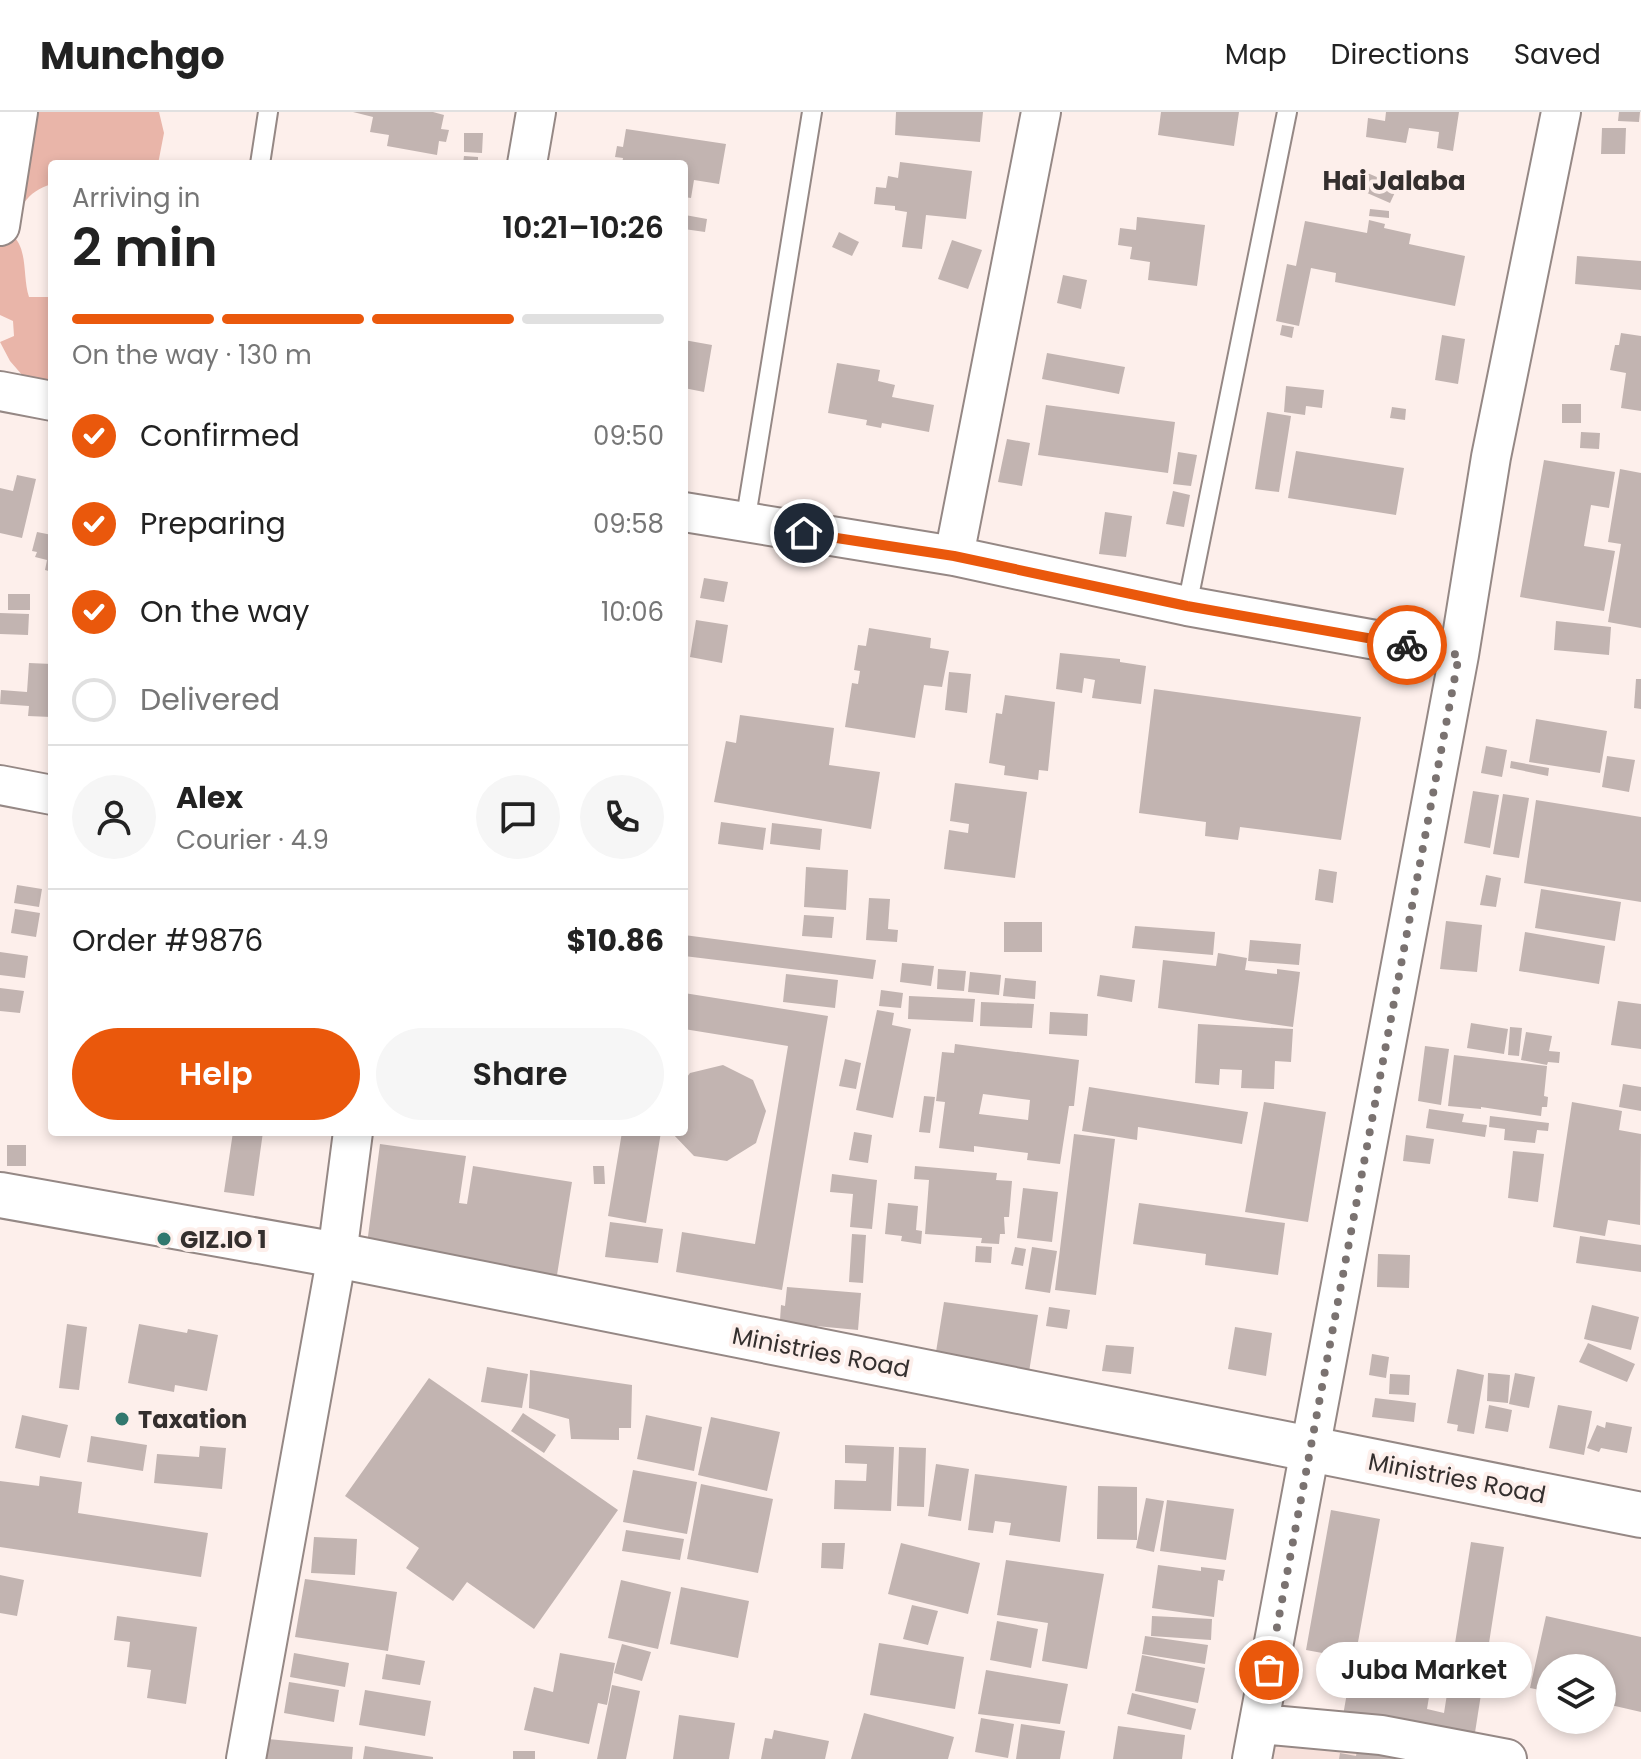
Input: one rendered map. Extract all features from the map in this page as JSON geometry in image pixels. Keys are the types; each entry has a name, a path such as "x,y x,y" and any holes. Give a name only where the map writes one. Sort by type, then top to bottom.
{"street":[{"path":"0,226 18,112"},
{"path":"528,160 536,112"},
{"path":"954,556 1041,112"},
{"path":"1507,1759 1381,1735 1256,1741 1459,655 1491,457 1561,112"},
{"path":"0,391 48,400"},
{"path":"688,513 954,556 1187,606 1459,655"},
{"path":"0,785 48,794"},
{"path":"246,1759 337,1255 352,1136"},
{"name":"Ministries Road","path":"0,1195 337,1255 1641,1515"}],"lane":[{"path":"261,160 268,112"},
{"path":"745,523 812,112"},
{"path":"1187,606 1287,112"}],"shaded area":[{"path":"0,112 159,112 164,133 159,160 48,160 48,185 29,197 16,217 10,233 23,254 29,297 48,297 48,380 23,376 10,361 0,342 14,336 13,321 0,315"},
{"path":"1268,1718 1430,1759 1262,1759"}],"building":[{"path":"353,112 433,112 444,115 441,129 449,130 446,142 439,141 437,155 387,146 389,135 370,132 373,117"},
{"path":"896,112 983,112 980,142 895,135"},
{"path":"1161,112 1239,112 1234,146 1158,135"},
{"path":"1386,112 1459,112 1453,151 1437,148 1439,132 1409,128 1406,143 1366,137 1368,118 1385,121"},
{"path":"1619,112 1640,112 1639,122 1618,121"},
{"path":"1602,128 1626,128 1625,154 1601,154"},
{"path":"626,129 726,144 719,184 694,180 691,198 688,198 688,160 623,160 615,157 617,146 623,147"},
{"path":"464,133 483,133 482,153 464,152"},
{"path":"464,156 478,157 478,160 464,160"},
{"path":"900,162 972,171 966,219 926,215 922,249 902,247 907,212 895,210 895,206 874,204 876,187 886,188 888,176 898,178"},
{"path":"1365,172 1398,186 1390,203 1358,189"},
{"path":"1370,209 1389,211 1389,218 1369,216"},
{"path":"688,216 707,219 705,232 688,230"},
{"path":"1137,217 1205,225 1197,286 1148,280 1150,262 1130,259 1132,247 1118,245 1120,228 1136,230"},
{"path":"1369,220 1385,224 1384,228 1411,234 1409,244 1465,256 1455,306 1335,282 1336,273 1311,268 1299,326 1276,321 1287,264 1296,266 1305,221 1367,233"},
{"path":"839,232 859,242 852,256 832,247"},
{"path":"952,240 982,250 968,289 938,279"},
{"path":"1577,256 1641,261 1641,290 1575,284"},
{"path":"1063,275 1087,280 1081,309 1057,303"},
{"path":"1282,325 1294,327 1292,338 1280,335"},
{"path":"1621,333 1641,336 1641,411 1621,408 1626,373 1610,370"},
{"path":"1442,335 1465,339 1458,384 1435,380"},
{"path":"688,341 712,345 704,392 688,389"},
{"path":"1047,353 1125,367 1119,394 1042,379"},
{"path":"837,363 880,370 878,381 895,385 892,397 934,405 929,432 882,423 881,428 866,425 867,420 828,413"},
{"path":"1286,386 1324,390 1322,408 1306,406 1305,415 1284,412"},
{"path":"1562,404 1581,404 1581,423 1562,423"},
{"path":"1046,405 1175,422 1168,473 1038,455"},
{"path":"1392,407 1406,409 1405,420 1390,418"},
{"path":"1267,412 1291,416 1279,492 1255,489"},
{"path":"1581,432 1600,433 1599,449 1580,448"},
{"path":"1007,439 1030,443 1022,486 998,482"},
{"path":"1296,451 1404,468 1396,515 1288,498"},
{"path":"1178,452 1197,455 1191,486 1173,484"},
{"path":"1544,460 1615,472 1609,508 1591,505 1584,546 1615,551 1604,611 1520,597"},
{"path":"1620,469 1641,473 1641,628 1608,622 1621,544 1608,542"},
{"path":"17,475 36,479 22,538 0,533 0,488 13,491"},
{"path":"1173,491 1190,495 1184,527 1166,524"},
{"path":"1105,512 1132,516 1126,557 1099,554"},
{"path":"37,532 48,534 48,571 45,570 47,560 35,557 37,552 32,551"},
{"path":"704,578 728,582 724,602 700,598"},
{"path":"8,594 30,594 30,610 8,610"},
{"path":"0,613 29,614 28,635 0,634"},
{"path":"696,620 728,625 722,663 690,657"},
{"path":"1556,621 1611,627 1609,655 1554,650"},
{"path":"869,628 931,638 930,648 949,651 942,687 924,685 915,738 845,727 852,683 858,684 860,671 854,670 858,645 866,646"},
{"path":"1060,653 1120,659 1120,662 1146,666 1141,704 1092,698 1095,680 1084,678 1082,693 1056,689"},
{"path":"29,663 48,664 48,717 28,716 29,706 0,704 1,690 27,692"},
{"path":"949,672 971,674 967,713 945,710"},
{"path":"1636,679 1641,679 1641,709 1634,708"},
{"path":"1154,689 1361,717 1341,840 1240,827 1238,840 1205,836 1206,822 1139,813"},
{"path":"1005,695 1055,702 1048,771 1039,770 1038,780 1004,775 1005,766 989,763 996,713 1002,714"},
{"path":"740,715 834,728 829,765 880,772 871,829 714,802 726,741 736,743"},
{"path":"1536,719 1607,731 1600,773 1529,762"},
{"path":"1486,746 1507,750 1502,777 1481,773"},
{"path":"1607,756 1635,760 1629,792 1602,787"},
{"path":"1511,761 1549,768 1548,776 1510,768"},
{"path":"955,783 1027,792 1015,878 944,869 949,830 968,833 969,824 950,821"},
{"path":"1473,791 1499,795 1490,848 1464,843"},
{"path":"1503,794 1529,798 1519,858 1493,854"},
{"path":"1536,800 1641,817 1641,902 1524,883"},
{"path":"721,822 766,828 763,850 718,844"},
{"path":"772,823 822,829 820,850 770,844"},
{"path":"806,867 848,870 846,910 804,907"},
{"path":"1319,869 1337,872 1333,903 1315,900"},
{"path":"1486,875 1501,878 1496,907 1480,905"},
{"path":"17,885 42,889 39,907 14,903"},
{"path":"1541,889 1621,902 1615,941 1535,928"},
{"path":"869,898 890,899 888,929 898,930 897,942 866,940"},
{"path":"15,909 40,913 36,937 11,933"},
{"path":"804,915 834,917 832,938 802,936"},
{"path":"1446,921 1482,925 1477,972 1440,969"},
{"path":"1004,922 1042,922 1042,952 1004,952"},
{"path":"1135,926 1215,932 1213,955 1132,948"},
{"path":"1525,932 1605,946 1599,984 1519,971"},
{"path":"688,936 876,960 873,979 688,956"},
{"path":"1250,940 1301,944 1299,965 1248,961"},
{"path":"0,952 28,956 25,978 0,975"},
{"path":"1218,953 1247,958 1245,970 1277,974 1277,969 1300,972 1293,1027 1158,1008 1163,960 1216,966"},
{"path":"902,963 934,966 931,986 900,982"},
{"path":"938,969 966,971 964,991 937,989"},
{"path":"970,972 1001,975 999,995 968,992"},
{"path":"786,974 838,980 835,1008 783,1002"},
{"path":"1100,975 1135,980 1132,1002 1097,996"},
{"path":"1005,978 1036,981 1035,999 1003,996"},
{"path":"0,988 24,991 20,1013 0,1011"},
{"path":"881,990 903,993 901,1008 879,1006"},
{"path":"688,994 828,1016 782,1290 676,1272 682,1232 755,1244 788,1046 688,1030"},
{"path":"909,996 975,999 973,1022 908,1019"},
{"path":"1618,1001 1641,1004 1641,1049 1611,1045"},
{"path":"981,1002 1034,1004 1032,1028 980,1026"},
{"path":"877,1010 894,1013 892,1025 911,1029 893,1118 856,1110"},
{"path":"1050,1012 1088,1014 1087,1036 1049,1034"},
{"path":"1471,1023 1508,1029 1504,1054 1467,1048"},
{"path":"1198,1024 1293,1029 1291,1062 1275,1061 1274,1089 1241,1088 1242,1070 1220,1069 1219,1085 1195,1083"},
{"path":"1510,1027 1522,1028 1519,1056 1508,1055"},
{"path":"1526,1032 1552,1036 1549,1051 1560,1052 1559,1063 1548,1062 1547,1065 1521,1060"},
{"path":"955,1044 1079,1060 1074,1106 1069,1106 1060,1164 1027,1160 1028,1153 974,1146 974,1152 939,1148 945,1102 936,1101 942,1052 954,1053","holes":["983,1094 1030,1100 1028,1120 979,1114"]},
{"path":"1425,1046 1449,1049 1441,1105 1418,1101"},
{"path":"1454,1055 1547,1066 1544,1096 1548,1097 1547,1107 1542,1107 1541,1116 1481,1107 1448,1106"},
{"path":"845,1059 861,1063 856,1089 839,1086"},
{"path":"723,1065 753,1080 766,1111 756,1143 727,1161 694,1156 675,1136 688,1136 690,1073"},
{"path":"1623,1084 1641,1087 1641,1111 1619,1107"},
{"path":"1089,1087 1248,1112 1242,1144 1138,1127 1137,1140 1082,1131"},
{"path":"924,1096 935,1097 930,1133 919,1132"},
{"path":"1264,1102 1326,1112 1308,1222 1245,1212"},
{"path":"1572,1102 1622,1111 1619,1130 1641,1134 1640,1225 1608,1220 1605,1236 1553,1227"},
{"path":"1429,1109 1464,1114 1462,1122 1487,1125 1485,1137 1426,1128"},
{"path":"1490,1116 1549,1123 1548,1131 1537,1130 1535,1143 1504,1140 1505,1129 1489,1127"},
{"path":"854,1132 872,1135 868,1163 849,1160"},
{"path":"1074,1134 1115,1139 1096,1295 1055,1290"},
{"path":"1406,1135 1434,1139 1430,1164 1403,1161"},
{"path":"232,1136 262,1136 254,1196 224,1192"},
{"path":"621,1136 660,1136 646,1223 608,1216"},
{"path":"380,1144 466,1156 459,1203 467,1204 473,1166 572,1182 557,1275 367,1244"},
{"path":"7,1145 26,1145 26,1166 7,1166"},
{"path":"1513,1151 1544,1154 1538,1202 1508,1198"},
{"path":"593,1166 604,1166 605,1184 594,1184"},
{"path":"915,1166 997,1173 996,1180 1012,1181 1009,1217 1004,1217 1005,1234 1000,1234 999,1244 981,1243 982,1238 925,1234 929,1180 914,1179"},
{"path":"832,1174 877,1180 872,1229 850,1227 853,1194 830,1192"},
{"path":"1023,1188 1058,1192 1052,1242 1017,1238"},
{"path":"888,1203 918,1206 916,1230 922,1231 921,1244 901,1241 902,1236 885,1234"},
{"path":"1139,1203 1285,1223 1278,1275 1205,1265 1206,1254 1133,1244"},
{"path":"610,1222 663,1229 658,1263 605,1257"},
{"path":"852,1234 866,1235 863,1283 849,1282"},
{"path":"1580,1236 1641,1245 1641,1272 1576,1263"},
{"path":"976,1246 992,1247 991,1263 975,1262"},
{"path":"1015,1247 1026,1249 1023,1266 1011,1264"},
{"path":"1032,1247 1057,1251 1050,1293 1025,1289"},
{"path":"1378,1254 1410,1255 1409,1288 1377,1287"},
{"path":"787,1287 861,1293 858,1330 784,1323 780,1320 781,1305 785,1306"},
{"path":"944,1302 1038,1315 1029,1372 935,1358"},
{"path":"1592,1305 1639,1317 1631,1350 1584,1339"},
{"path":"1049,1307 1070,1310 1067,1329 1046,1326"},
{"path":"67,1324 87,1327 79,1390 59,1388"},
{"path":"139,1324 218,1335 207,1391 175,1385 174,1392 128,1383"},
{"path":"1235,1327 1272,1333 1266,1376 1228,1369"},
{"path":"1588,1343 1635,1364 1627,1382 1579,1362"},
{"path":"1106,1345 1134,1347 1131,1374 1102,1371"},
{"path":"1372,1354 1389,1357 1386,1378 1369,1375"},
{"path":"487,1367 528,1374 522,1408 481,1402"},
{"path":"1457,1369 1484,1375 1474,1434 1457,1431 1458,1425 1447,1423"},
{"path":"530,1370 632,1385 631,1428 619,1428 619,1440 571,1439 569,1419 529,1408"},
{"path":"1488,1373 1510,1375 1508,1403 1487,1401"},
{"path":"1515,1373 1535,1377 1529,1408 1509,1404"},
{"path":"1390,1374 1410,1375 1409,1395 1389,1394"},
{"path":"429,1378 618,1510 534,1629 467,1582 453,1601 406,1568 419,1548 345,1496"},
{"path":"1375,1398 1416,1403 1414,1422 1372,1417"},
{"path":"1489,1405 1512,1410 1508,1432 1485,1428"},
{"path":"1558,1405 1592,1411 1584,1455 1549,1448"},
{"path":"523,1413 556,1435 544,1453 511,1431"},
{"path":"22,1415 68,1425 60,1458 15,1448"},
{"path":"646,1415 702,1427 694,1471 637,1459"},
{"path":"711,1417 780,1432 767,1491 698,1475"},
{"path":"1606,1422 1632,1427 1627,1453 1601,1448 1599,1452 1587,1448 1597,1425 1605,1428"},
{"path":"91,1436 147,1445 143,1471 87,1462"},
{"path":"845,1445 894,1447 891,1511 834,1509 835,1480 866,1481 867,1464 845,1463"},
{"path":"200,1446 226,1448 222,1489 154,1483 157,1454 199,1457"},
{"path":"899,1447 926,1448 924,1507 897,1506"},
{"path":"936,1464 969,1469 961,1521 928,1516"},
{"path":"633,1470 697,1482 687,1534 623,1522"},
{"path":"975,1474 1067,1486 1060,1542 1009,1535 1011,1523 995,1521 993,1533 968,1530"},
{"path":"40,1476 82,1482 78,1513 208,1533 201,1577 0,1547 0,1481 39,1486"},
{"path":"701,1484 773,1499 758,1573 687,1559"},
{"path":"1098,1486 1137,1487 1137,1540 1097,1539"},
{"path":"1146,1498 1164,1501 1154,1552 1136,1548"},
{"path":"1167,1500 1234,1509 1226,1560 1160,1551"},
{"path":"1331,1510 1380,1519 1355,1659 1306,1650"},
{"path":"626,1530 684,1539 680,1560 622,1551"},
{"path":"314,1537 357,1539 355,1575 311,1573"},
{"path":"1471,1542 1504,1547 1474,1739 1342,1721 1350,1676 1430,1691 1427,1709 1444,1713"},
{"path":"822,1543 845,1543 843,1569 821,1568"},
{"path":"901,1543 980,1563 968,1614 888,1594"},
{"path":"1006,1560 1104,1574 1087,1669 1042,1661 1048,1623 997,1615"},
{"path":"1158,1565 1201,1571 1201,1567 1225,1570 1223,1581 1218,1580 1214,1617 1152,1608"},
{"path":"0,1575 24,1580 17,1616 0,1613"},
{"path":"305,1579 397,1592 388,1651 295,1637"},
{"path":"621,1580 671,1592 658,1649 608,1638"},
{"path":"681,1587 749,1601 738,1658 670,1644"},
{"path":"912,1605 938,1611 928,1645 903,1639"},
{"path":"117,1616 197,1627 186,1704 147,1698 151,1670 127,1667 130,1642 114,1640"},
{"path":"1152,1616 1212,1619 1211,1640 1151,1636"},
{"path":"1546,1616 1641,1637 1641,1712 1616,1706 1616,1654 1538,1654"},
{"path":"997,1621 1038,1629 1031,1668 990,1660"},
{"path":"1145,1636 1208,1645 1205,1664 1142,1654"},
{"path":"879,1643 964,1657 955,1709 870,1695"},
{"path":"622,1644 651,1652 642,1681 614,1673"},
{"path":"294,1653 349,1663 345,1687 290,1677"},
{"path":"560,1653 615,1663 607,1705 598,1703 589,1744 524,1730 534,1687 553,1692"},
{"path":"386,1654 425,1661 420,1685 382,1679"},
{"path":"1142,1655 1205,1668 1198,1703 1135,1691"},
{"path":"1536,1661 1536,1689 1530,1688"},
{"path":"986,1670 1068,1684 1060,1724 978,1714"},
{"path":"289,1682 339,1690 334,1722 284,1713"},
{"path":"612,1685 640,1691 626,1759 597,1759"},
{"path":"365,1690 431,1701 425,1736 359,1725"},
{"path":"1132,1693 1196,1709 1191,1730 1127,1714"},
{"path":"864,1713 954,1737 948,1759 851,1759"},
{"path":"679,1715 735,1723 729,1759 673,1759"},
{"path":"981,1718 1014,1724 1008,1758 975,1752"},
{"path":"1021,1724 1065,1731 1060,1759 1016,1759"},
{"path":"1118,1726 1185,1735 1182,1759 1113,1759"},
{"path":"774,1730 829,1741 825,1759 761,1759 765,1738 772,1739"},
{"path":"268,1739 353,1747 352,1759 266,1759"},
{"path":"1358,1745 1421,1759 1339,1759 1340,1753 1356,1756"},
{"path":"365,1746 433,1757 433,1759 363,1759"},
{"path":"513,1751 535,1751 535,1759 513,1759"}],"way so far":[{"path":"1269,1670 1459,655 1407,645"}],"place":[{"name":"GIZ.IO 1","path":"164,1239"},
{"name":"Taxation","path":"122,1419"},
{"name":"Juba Market","path":"1269,1670"}],"district":[{"name":"Hai Jalaba","path":"1394,181"}],"route":[{"path":"804,533 954,556 1187,606 1407,645"}]}
